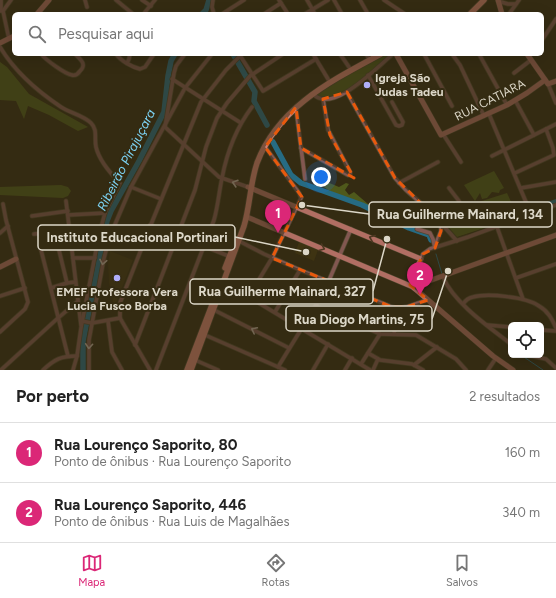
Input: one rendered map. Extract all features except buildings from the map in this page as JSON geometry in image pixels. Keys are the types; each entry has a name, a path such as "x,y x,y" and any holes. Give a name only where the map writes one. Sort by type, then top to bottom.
{"main road":[{"path":"472,12 484,0"},
{"path":"477,12 488,0"},
{"path":"191,370 205,335 212,309 224,282 232,257 243,217 255,160 274,127 296,101 321,83 367,56"},
{"path":"187,370 239,241 247,217 250,187 257,164 265,147 284,120 312,93 376,56"},
{"path":"312,93 313,90 321,83"}],"street":[{"path":"1,0 1,11 9,40"},
{"path":"1,11 11,0"},
{"path":"39,12 49,0"},
{"path":"85,0 87,7"},
{"path":"116,0 131,12"},
{"path":"142,0 151,6"},
{"path":"145,12 155,0"},
{"path":"213,0 212,7 213,12"},
{"path":"225,12 244,0"},
{"path":"307,0 313,10"},
{"path":"309,12 328,0"},
{"path":"334,0 341,12"},
{"path":"360,0 367,12"},
{"path":"384,0 402,12"},
{"path":"498,0 508,4 518,2"},
{"path":"498,0 501,12"},
{"path":"267,12 280,2 287,12"},
{"path":"510,12 518,2"},
{"path":"544,37 556,19"},
{"path":"0,43 12,38"},
{"path":"0,47 12,66 28,82 62,108 88,120 95,127 95,145 99,155 120,183 105,213 99,235 77,356 73,370"},
{"path":"44,56 61,69 74,76 84,68 82,61 77,56"},
{"path":"117,56 138,69 145,67 153,56"},
{"path":"127,63 130,56"},
{"path":"164,127 172,79 176,66 184,56"},
{"path":"89,369 91,323 107,246 132,187 185,88 210,56"},
{"path":"150,370 120,318 120,303 150,225 203,99 239,56"},
{"path":"241,56 251,75 262,90 266,91 316,59"},
{"path":"135,345 195,190 210,134 222,110 246,80 279,56"},
{"path":"314,56 328,79"},
{"path":"341,56 349,67"},
{"path":"312,93 315,97 323,99 334,98 347,92 391,56"},
{"path":"397,56 442,134 461,162"},
{"path":"425,56 452,106"},
{"path":"453,56 460,65 505,150 531,214"},
{"path":"479,56 507,105"},
{"path":"514,73 530,56 546,82 556,103"},
{"path":"368,75 396,125 399,126 403,122 392,102"},
{"path":"172,79 241,123"},
{"name":"RUA CATIARA","path":"442,134 507,105 546,82 556,81"},
{"path":"347,92 399,183 431,212 457,241"},
{"path":"301,148 350,174 328,130 323,99"},
{"path":"515,100 534,135"},
{"path":"168,105 175,107"},
{"path":"156,370 217,211 222,178 231,145 241,123 252,107"},
{"path":"296,107 305,179"},
{"path":"492,156 556,124"},
{"path":"164,127 222,178 250,187 421,259"},
{"path":"515,174 554,155 546,129"},
{"path":"249,296 272,258 301,197 265,147"},
{"path":"399,183 438,162"},
{"path":"340,170 345,167 346,164"},
{"path":"521,188 556,182"},
{"path":"132,187 161,199"},
{"path":"431,212 458,204 459,202 449,188"},
{"path":"66,201 77,302 83,321"},
{"path":"0,332 27,305 28,297 16,259 3,204"},
{"path":"413,288 412,279 421,259 426,252 556,205"},
{"path":"521,218 520,212 529,210"},
{"path":"32,216 68,213 105,213"},
{"path":"0,215 6,220"},
{"path":"247,217 403,282 413,288 496,358 513,370"},
{"path":"435,248 441,231 440,223"},
{"path":"150,225 232,257"},
{"path":"0,233 8,226"},
{"path":"497,226 523,299"},
{"path":"278,367 316,306 329,282 351,229"},
{"path":"417,229 430,233 435,248"},
{"path":"34,234 70,231"},
{"path":"413,288 556,234"},
{"path":"68,356 40,246 42,244 99,235"},
{"path":"239,241 272,258 387,305 398,308 428,300"},
{"path":"57,242 67,283"},
{"path":"73,258 95,258"},
{"path":"0,267 16,259"},
{"path":"516,278 556,264"},
{"path":"275,312 300,270"},
{"path":"443,277 450,289 463,304 508,342"},
{"path":"403,282 412,279"},
{"path":"50,288 75,282"},
{"path":"224,282 371,370 378,359"},
{"path":"0,296 25,288"},
{"path":"463,304 470,298 482,296 523,299 544,309 552,319 556,328"},
{"path":"1,370 77,302"},
{"path":"316,306 380,334 416,335 456,359 466,370"},
{"path":"394,334 398,308"},
{"path":"78,309 85,310"},
{"path":"212,309 289,348"},
{"path":"83,321 91,323 120,318"},
{"path":"108,321 112,352 122,370"},
{"path":"487,325 508,327"},
{"path":"544,330 556,332"},
{"path":"361,364 380,334"},
{"path":"205,335 285,370"},
{"path":"312,370 328,344"},
{"path":"414,365 437,347"},
{"path":"368,353 378,359 414,365 423,370"},
{"path":"43,370 54,361 68,356 77,356"},
{"path":"345,370 352,358"},
{"path":"488,370 496,358"},
{"path":"541,358 546,359 556,368"},
{"path":"195,360 218,370"}],"highlighted area":[{"path":"347,92 395,178 441,223 441,231 435,248 423,254 410,285 428,300 406,307 392,307 272,258 302,197 265,147 296,107 301,148 354,178 330,135 323,99"}],"shaded area":[{"path":"299,242 318,250 314,261 295,253"},
{"name":"EMEF Professora Vera Lucia Fusco Borba","path":"110,251 133,260 116,303 113,302 109,283 108,263"}],"green space":[{"path":"377,56 390,56 357,85 336,96 326,98 317,97 316,90"},
{"path":"0,62 7,67 29,94 88,127 78,131 49,115 28,106 24,119 16,101 0,100"},
{"path":"494,171 504,188 500,190 499,193 492,192 487,198 482,199 480,193 475,201 464,185"},
{"path":"327,182 339,187 346,183 349,184 345,190 349,195 354,192 375,210 366,208 328,190 324,187"},
{"path":"61,185 68,187 71,191 68,196 63,198 0,195 0,187"},
{"path":"507,193 518,217 457,237 438,215"}],"water":[{"path":"556,199 556,205 531,214 529,208"}],"waterway":[{"name":"Ribeirão Pirajuçara","path":"204,12 209,0"},
{"name":"Ribeirão Pirajuçara","path":"83,370 83,341 107,221 164,112 168,76 171,61 174,56"},
{"path":"234,56 255,92 254,101 267,125"},
{"path":"273,142 291,175 301,183 362,205 409,228 429,235 431,240"},
{"path":"436,254 442,274"},
{"path":"525,358 543,370"}],"place":[{"name":"Igreja São Judas Tadeu","path":"367,85"},
{"name":"Rua Guilherme Mainard, 134","path":"302,205"},
{"name":"Rua Lourenço Saporito, 80","path":"278,233"},
{"name":"Rua Guilherme Mainard, 327","path":"387,239"},
{"name":"Instituto Educacional Portinari","path":"306,252"},
{"name":"Rua Diogo Martins, 75","path":"448,271"},
{"name":"EMEF Professora Vera Lucia Fusco Borba","path":"117,278"},
{"name":"Rua Lourenço Saporito, 446","path":"420,295"}]}
